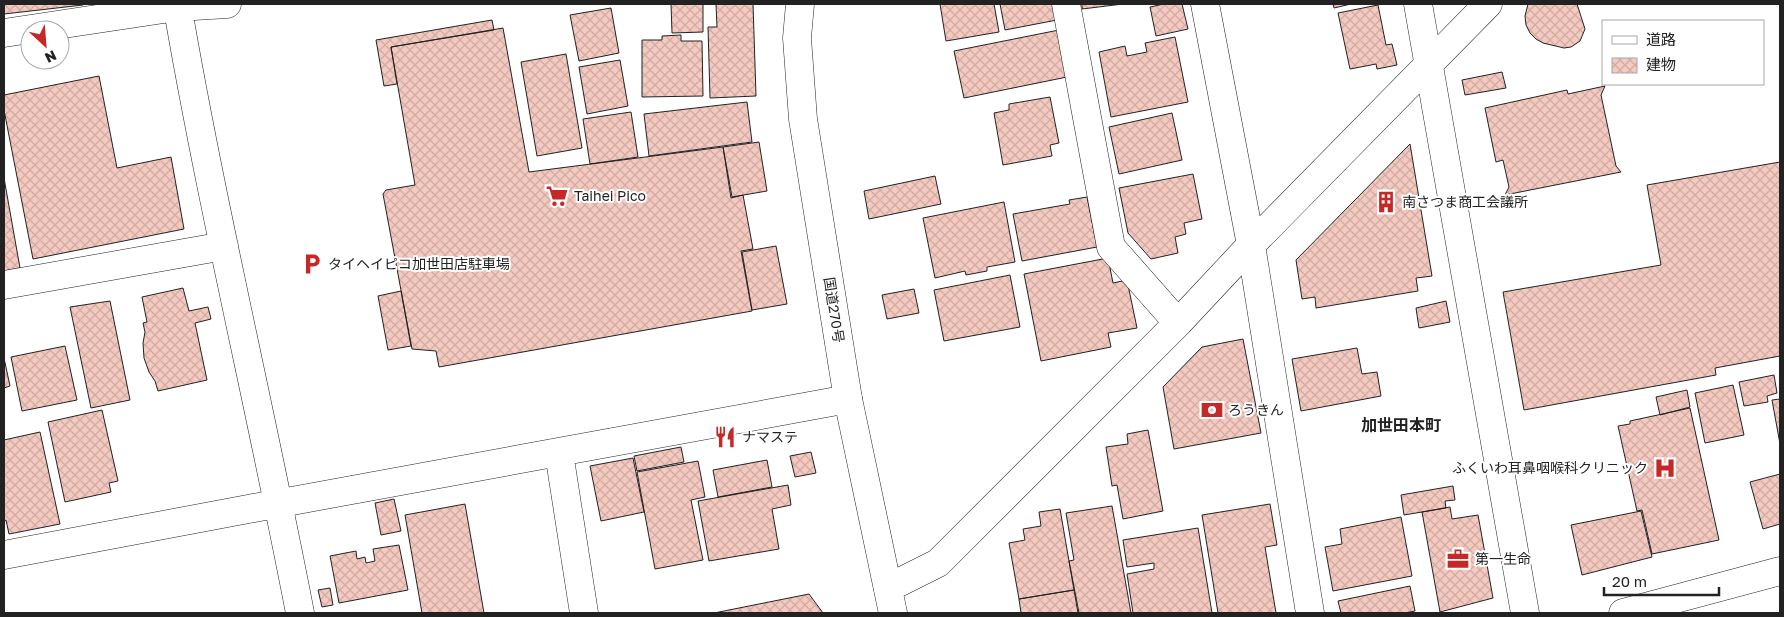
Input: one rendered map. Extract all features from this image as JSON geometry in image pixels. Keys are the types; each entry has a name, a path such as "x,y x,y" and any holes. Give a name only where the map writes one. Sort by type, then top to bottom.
{"main road":[{"path":"4,32 177,5 227,4"},
{"name":"国道270号","path":"800,4 797,38 803,119 848,399 890,600"},
{"path":"1066,4 1111,247 1178,323"},
{"path":"1205,4 1251,245 1310,613"},
{"path":"1418,4 1430,61 1525,613"},
{"path":"890,600 938,563 1178,323 1251,245 1488,4"},
{"path":"177,5 224,246 279,502 300,613"},
{"path":"4,285 224,246"},
{"path":"4,555 279,502 559,453 848,399"},
{"path":"559,453 584,613"},
{"path":"1623,613 1780,571"}],"building":[{"path":"4,4 83,4 83,5 4,14"},
{"path":"671,4 703,4 703,32 672,33"},
{"path":"716,4 753,4 756,96 710,98 708,27 717,27"},
{"path":"940,4 994,4 999,32 946,41"},
{"path":"1000,4 1054,4 1057,20 1005,30"},
{"path":"1082,4 1123,4 1082,9"},
{"path":"1164,4 1182,4 1188,29 1156,36 1150,7"},
{"path":"1333,4 1351,4 1334,8"},
{"path":"1528,4 1577,4 1585,29 1580,41 1571,47 1564,48 1543,43 1536,39 1526,25 1525,16"},
{"path":"1378,5 1386,45 1392,44 1397,65 1377,69 1376,64 1350,69 1338,13"},
{"path":"611,8 619,53 579,61 570,15"},
{"path":"492,20 494,30 391,47 397,84 384,86 376,40"},
{"name":"Taihei Pico","path":"503,28 529,172 723,147 731,198 743,195 753,249 741,251 752,311 439,367 436,351 412,349 383,194 386,190 415,185 391,47"},
{"path":"1059,30 1067,77 964,98 954,51"},
{"path":"681,35 681,41 702,41 703,96 642,97 642,40 662,40 662,36"},
{"path":"1175,37 1188,102 1111,117 1099,52 1125,46 1127,56 1147,52 1145,43"},
{"path":"566,54 582,148 537,156 521,62"},
{"path":"620,60 628,106 587,114 579,67"},
{"path":"1502,72 1506,88 1465,95 1462,80"},
{"path":"99,76 117,168 171,157 184,229 33,259 4,110 4,95"},
{"path":"1605,86 1601,95 1616,166 1621,172 1505,195 1509,187 1503,160 1496,162 1485,108 1567,90 1568,94"},
{"path":"1050,97 1059,143 1050,145 1052,156 1003,165 994,113 1009,110 1009,104"},
{"path":"747,102 752,142 649,156 644,114"},
{"path":"631,112 638,157 590,164 583,119"},
{"path":"1172,113 1182,160 1119,174 1109,127"},
{"path":"759,142 767,191 732,197 723,147"},
{"name":"南さつま商工会議所","path":"1410,144 1432,276 1416,278 1418,291 1316,308 1315,297 1302,299 1296,260"},
{"path":"1780,162 1780,356 1715,368 1716,375 1524,410 1503,292 1661,265 1647,185"},
{"path":"1193,174 1202,219 1184,223 1186,234 1175,237 1178,253 1151,259 1128,233 1119,188"},
{"path":"935,176 941,204 869,219 864,191"},
{"path":"4,178 20,268 4,271"},
{"path":"1087,197 1097,247 1022,261 1013,214 1070,204 1069,200"},
{"path":"1004,202 1015,262 987,267 987,271 966,275 965,271 935,278 923,218"},
{"path":"776,246 787,304 752,310 742,252"},
{"path":"1108,258 1113,283 1127,280 1137,328 1108,333 1111,347 1041,361 1024,274"},
{"path":"1010,275 1020,327 944,341 934,290"},
{"path":"183,288 189,311 208,307 211,319 195,323 207,380 158,391 144,358 143,343 145,332 143,323 147,322 142,297"},
{"path":"914,289 919,313 887,319 882,295"},
{"path":"401,291 411,346 388,350 378,296"},
{"path":"110,301 130,400 91,408 70,307"},
{"path":"1446,301 1450,322 1419,328 1416,308"},
{"name":"ろうきん","path":"1243,339 1261,433 1174,449 1163,387 1202,347"},
{"path":"65,346 77,400 22,411 11,357"},
{"path":"1357,348 1362,374 1377,372 1381,396 1301,411 1292,359"},
{"path":"4,358 10,386 4,388"},
{"path":"1774,375 1777,393 1767,396 1768,402 1744,406 1739,382"},
{"path":"1733,385 1744,435 1705,443 1695,393"},
{"path":"1687,390 1690,407 1660,415 1656,397"},
{"path":"1780,399 1780,444 1772,400"},
{"name":"ふくいわ耳鼻咽喉科クリニック","path":"1690,408 1719,540 1652,554 1642,510 1637,511 1618,426 1630,424 1630,421"},
{"path":"102,410 118,481 109,483 111,492 65,502 48,422"},
{"path":"1148,430 1163,511 1123,519 1117,485 1112,486 1106,447 1128,444 1127,434"},
{"path":"40,432 60,524 9,534 6,520 4,521 4,440"},
{"path":"681,447 684,462 637,471 634,456"},
{"path":"811,452 816,473 795,477 790,456"},
{"path":"633,458 644,512 601,521 590,466"},
{"path":"767,460 772,487 718,497 713,470"},
{"path":"698,461 705,497 691,500 703,560 655,569 637,472"},
{"path":"1780,474 1780,524 1763,529 1750,482"},
{"path":"788,485 791,505 772,509 779,549 709,561 698,501"},
{"path":"1453,486 1455,500 1445,501 1446,508 1404,515 1401,495"},
{"path":"394,499 401,531 381,535 375,503"},
{"path":"465,504 484,613 422,613 405,515"},
{"path":"1270,504 1277,545 1265,547 1276,613 1218,613 1202,515"},
{"path":"1112,506 1131,613 1079,613 1069,561 1074,560 1066,513"},
{"name":"第一生命","path":"1450,507 1452,519 1478,515 1493,598 1440,612 1422,512"},
{"path":"1060,509 1074,590 1019,599 1009,543 1025,540 1023,529 1041,526 1039,512"},
{"path":"1641,511 1652,557 1582,575 1571,525"},
{"path":"1401,517 1412,576 1333,591 1325,547 1342,544 1340,529"},
{"path":"1198,528 1212,613 1133,613 1127,574 1154,569 1154,563 1127,567 1123,540"},
{"path":"399,545 408,590 339,603 330,556 356,551 357,559 365,557 366,563 375,561 373,549"},
{"path":"1410,586 1415,611 1405,613 1341,613 1338,601"},
{"path":"330,588 333,605 322,607 318,590"},
{"path":"1074,590 1078,613 1021,613 1019,599"},
{"path":"809,594 823,613 714,613"}],"place":[{"name":"Taihei Pico","path":"557,196"},
{"name":"南さつま商工会議所","path":"1386,202"},
{"name":"タイヘイピコ加世田店駐車場","path":"312,264"},
{"name":"ろうきん","path":"1212,410"},
{"name":"ナマステ","path":"725,437"},
{"name":"ふくいわ耳鼻咽喉科クリニック","path":"1665,468"},
{"name":"第一生命","path":"1458,559"}],"district":[{"name":"加世田本町","path":"1401,425"}]}
